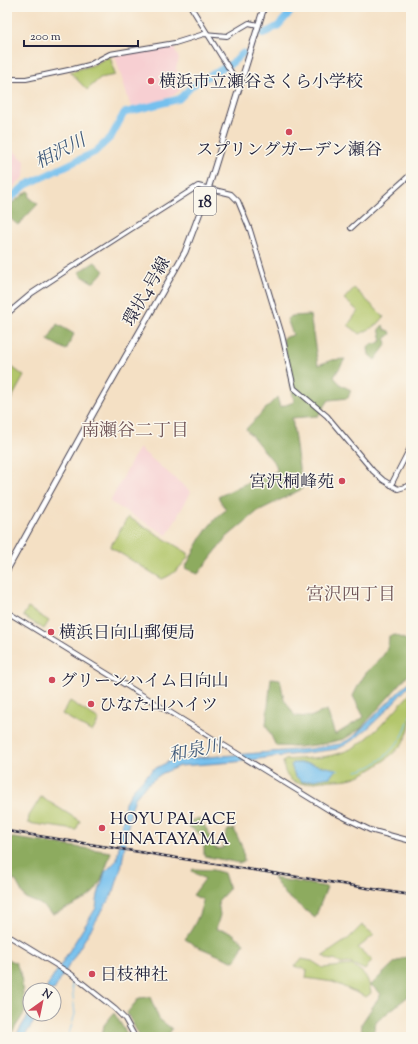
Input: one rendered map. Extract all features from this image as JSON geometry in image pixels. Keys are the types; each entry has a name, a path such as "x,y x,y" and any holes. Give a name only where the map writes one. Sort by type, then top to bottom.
{"main road":[{"name":"環状4号線","path":"7,570 100,400 178,265 191,238 209,188 264,7"}],"street":[{"path":"191,7 236,80 240,84"},
{"path":"7,79 26,79 67,71 89,65 110,54 175,43 204,34 228,36 249,23 258,26"},
{"path":"351,228 411,174"},
{"path":"7,314 32,293 198,186 231,194 238,201 250,230 282,335 294,388 320,409 372,471 391,485 400,489 411,485"},
{"path":"391,485 411,446"},
{"path":"7,612 246,761 329,810 355,824 387,836 411,841"},
{"path":"7,935 66,971 120,1013 135,1037"}],"shaded area":[{"name":"横浜市立瀬谷さくら小学校","path":"174,46 179,59 176,68 182,86 179,91 174,95 159,101 132,107 130,105 115,56"},
{"path":"7,145 25,161 24,177 7,193"},
{"path":"138,449 140,449 191,492 167,535 110,502"}],"green space":[{"path":"110,56 115,75 100,78 87,90 70,72 93,65"},
{"path":"28,191 30,192 29,197 38,204 18,225 7,216 7,207"},
{"path":"95,262 104,271 94,282 92,282 82,276 79,272"},
{"path":"354,288 384,317 377,325 360,334 348,325 358,311 344,299"},
{"path":"310,315 318,365 332,360 345,359 334,377 341,385 351,390 348,398 329,400 318,416 292,418 302,489 258,511 227,537 198,574 185,568 208,528 219,515 226,510 218,497 277,471 276,465 246,429 277,397 280,407 294,402 283,338 293,335 287,319 292,316"},
{"path":"57,324 74,334 66,350 48,340"},
{"path":"383,325 384,329 390,331 391,334 385,339 386,345 375,360 369,355 368,348 370,345 378,343 382,340 379,329"},
{"path":"12,367 24,376 8,405 7,373"},
{"path":"128,517 188,553 188,557 183,564 170,575 162,579 110,547"},
{"path":"28,608 49,621 44,629 23,616"},
{"path":"396,635 410,642 409,651 411,654 411,672 360,729 344,739 323,744 298,747 276,746 266,725 271,678 280,679 284,699 295,716 310,717 327,710 335,735 364,717 353,696 366,673 385,653 389,643 389,636"},
{"path":"411,693 411,717 409,729 404,741 395,752 373,768 358,776 341,780 297,783 287,776 283,762 285,760 331,756 355,747 364,741 381,725"},
{"path":"70,701 99,720 92,732 62,714"},
{"path":"41,797 80,821 76,830 28,823 29,816"},
{"path":"199,818 208,831 216,849 223,848 225,836 228,830 234,829 243,849 244,861 239,863 204,856 204,837 187,825 190,821"},
{"path":"7,837 111,852 98,887 78,903 53,914 40,904 25,898 16,881 7,879"},
{"path":"193,869 213,870 224,873 229,889 218,901 220,915 216,929 231,932 244,943 236,960 232,961 196,946 185,939 196,921 203,900 193,895 205,879 192,871"},
{"path":"273,878 327,887 315,918 286,895"},
{"path":"362,925 374,935 358,948 372,960 365,970 350,963 341,964 335,959 330,960 323,956 348,939"},
{"path":"411,955 411,994 376,1022 372,1037 361,1037 362,1023 381,994 371,985 395,962"},
{"path":"7,959 16,963 21,975 22,1017 9,1037 7,1037"},
{"path":"302,959 312,961 323,968 352,965 366,976 371,993 366,997 333,982 306,978 307,970 294,966"},
{"path":"150,997 159,1019 172,1029 167,1037 140,1037 127,1013 139,998"},
{"path":"114,1013 129,1037 102,1037 104,1025"}],"water":[{"path":"411,680 411,684 367,729 358,737 337,749 235,762 179,766 161,774 146,785 135,798 131,810 121,868 114,891 59,982 50,982 96,908 98,895 105,872 117,860 125,803 134,788 152,770 170,761 182,759 310,749 340,744 352,738"},
{"path":"293,763 308,763 336,769 330,777 303,782 295,776 291,765"},
{"path":"24,1022 34,1022 24,1037 15,1037"}],"waterway":[{"name":"相沢川","path":"263,34 278,26 295,7"},
{"name":"相沢川","path":"7,201 26,185 95,152 111,137 124,113 179,99 193,85 232,63 243,53"},
{"path":"356,771 370,766 390,752 404,733 411,715"},
{"path":"68,1037 75,1014 71,978"}],"railway":[{"path":"7,831 411,895"}],"place":[{"name":"横浜市立瀬谷さくら小学校","path":"151,81"},
{"name":"スプリングガーデン瀬谷","path":"289,132"},
{"name":"宮沢桐峰苑","path":"342,481"},
{"name":"横浜日向山郵便局","path":"51,632"},
{"name":"グリーンハイム日向山","path":"52,680"},
{"name":"ひなた山ハイツ","path":"91,704"},
{"name":"HOYU PALACE HINATAYAMA","path":"102,828"},
{"name":"日枝神社","path":"92,974"}],"district":[{"name":"南瀬谷二丁目","path":"135,430"},
{"name":"宮沢四丁目","path":"351,594"}],"water label":[{"name":"和泉川","path":"195,750"}]}
